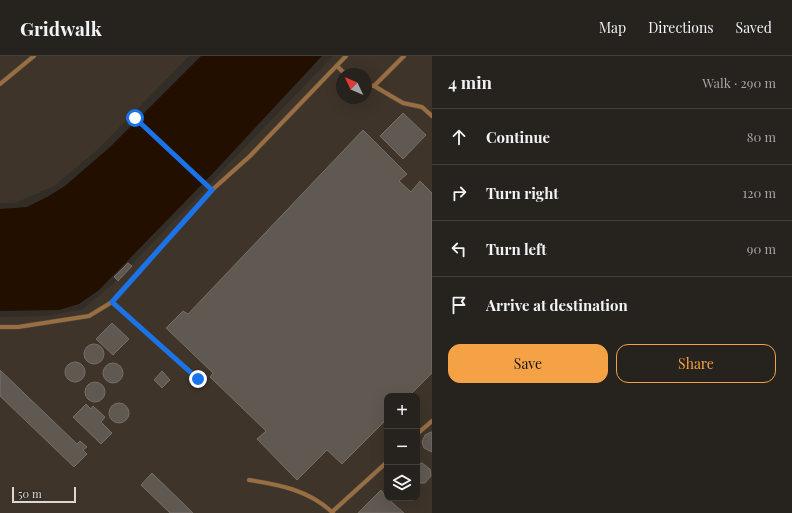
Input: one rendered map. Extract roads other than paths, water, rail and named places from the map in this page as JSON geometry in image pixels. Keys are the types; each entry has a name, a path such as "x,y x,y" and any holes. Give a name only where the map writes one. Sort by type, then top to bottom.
{"lane":[{"path":"0,84 34,56"},
{"path":"0,327 18,327 89,316 112,302 212,190 250,156 346,56"},
{"path":"404,56 374,86 403,103 422,107 432,116"},
{"path":"112,302 198,379"},
{"path":"420,431 432,421"},
{"path":"249,480 287,486 321,502 333,513 384,465"}]}
